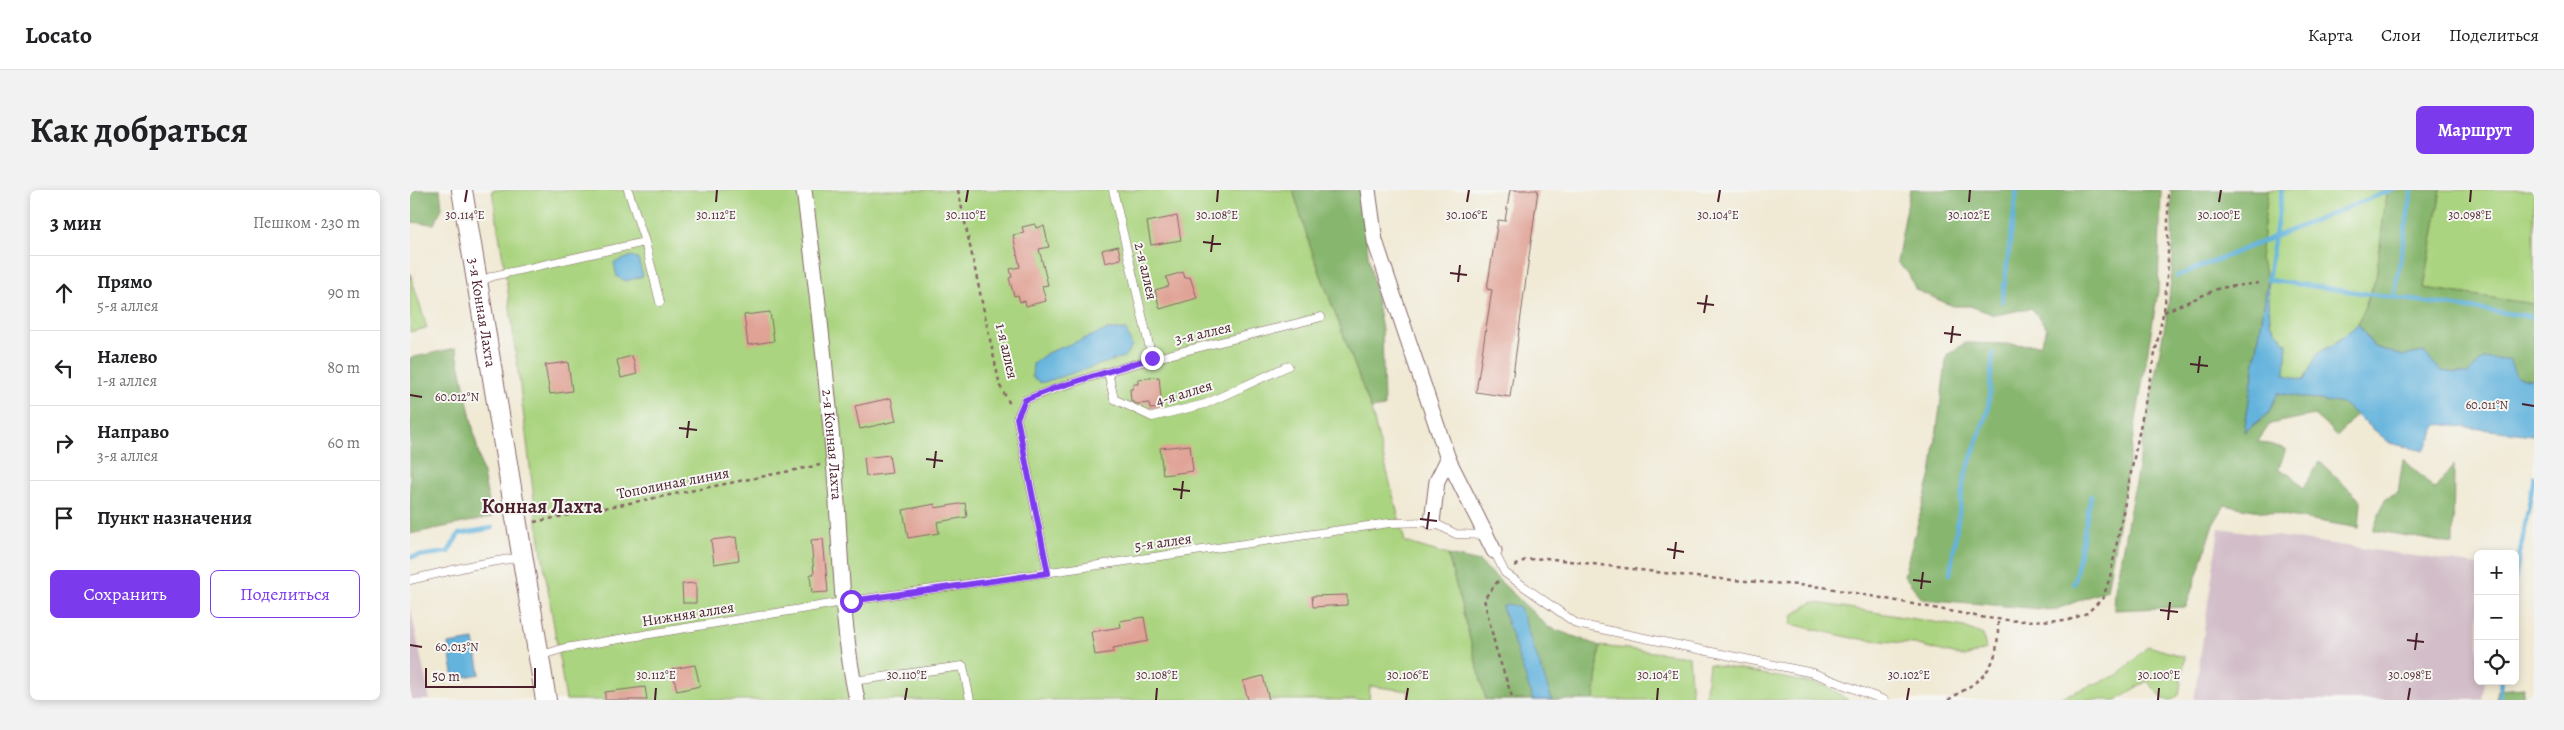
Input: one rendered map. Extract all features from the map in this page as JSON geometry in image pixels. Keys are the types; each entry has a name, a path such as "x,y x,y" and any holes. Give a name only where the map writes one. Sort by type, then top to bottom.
{"main road":[{"name":"3-я Конная Лахта","path":"462,190 546,700"}],"street":[{"name":"2-я Конная Лахта","path":"804,190 834,463 843,602 857,700"},
{"path":"1368,190 1375,241 1448,459 1494,551"},
{"path":"1432,522 1437,482 1448,459"}],"lane":[{"path":"628,190 660,302"},
{"name":"2-я аллея","path":"1113,190 1152,358"},
{"path":"476,283 493,276 644,242"},
{"name":"3-я аллея","path":"1017,418 1025,400 1108,372 1152,358 1225,342 1321,317"},
{"name":"4-я аллея","path":"1108,372 1114,399 1152,417 1205,404 1288,366"},
{"path":"1017,418 1048,573"},
{"name":"5-я аллея","path":"843,602 1389,523 1432,522 1456,534 1486,535"},
{"path":"1494,551 1505,573 1577,624 1813,673 1884,700"},
{"path":"410,580 474,565 521,557"},
{"name":"Нижняя аллея","path":"538,656 565,648 843,602"},
{"path":"853,681 963,666 970,700"}],"path":[{"name":"1-я аллея","path":"958,190 1000,386 1017,418"},
{"path":"1513,700 1496,649 1484,599 1505,573 1525,560 1546,558 1695,577 1823,587 1998,619 2069,620 2087,613 2103,598 2120,536 2131,468 2164,312 2168,262 2168,190"},
{"path":"2164,312 2220,288 2259,283"},
{"name":"Тополиная линия","path":"516,525 834,463"},
{"path":"1948,700 1987,674 1999,644 1998,619"}],"shaded area":[{"path":"2219,528 2474,564 2474,685 2484,685 2482,700 2194,700"},
{"path":"410,606 430,700 410,700"}],"green space":[{"path":"410,190 440,190 442,208 434,224 410,222"},
{"path":"492,190 1293,190 1310,246 1371,409 1405,542 1448,555 1486,700 1409,700 1409,691 1370,686 1369,700 566,700 537,522 508,291"},
{"path":"1293,190 1361,190 1368,254 1382,330 1384,407 1371,409 1310,246"},
{"path":"1910,190 2161,190 2158,291 2107,590 2054,610 1922,599 1904,575 1931,474 1947,355 1965,343 2040,345 2047,328 2031,308 1995,315 1970,306 1953,306 1916,290 1908,273 1897,262"},
{"path":"2171,190 2268,190 2260,259 2268,280 2244,432 2268,414 2277,393 2344,404 2356,414 2338,436 2314,415 2270,424 2258,441 2286,449 2278,470 2291,474 2303,488 2320,462 2361,501 2359,528 2225,505 2215,521 2186,607 2114,610 2115,589 2168,308 2173,258"},
{"path":"2268,190 2387,190 2376,278 2358,324 2333,345 2318,353 2304,380 2285,375 2287,344 2270,323 2268,280 2260,259"},
{"path":"2387,190 2441,190 2424,288 2534,304 2534,380 2516,376 2483,359 2469,374 2441,371 2423,352 2403,356 2374,347 2358,324 2376,278"},
{"path":"2441,190 2534,190 2534,304 2424,288"},
{"path":"410,273 427,328 410,332"},
{"path":"456,348 492,517 410,534 410,358"},
{"path":"2403,459 2435,489 2454,465 2453,544 2373,530 2385,499 2398,493"},
{"path":"1448,555 1480,562 1548,627 1600,646 1594,700 1486,700"},
{"path":"1812,602 1964,627 1983,635 1986,649 1965,657 1914,644 1852,638 1791,624 1793,615"},
{"path":"1600,646 1689,656 1692,700 1594,700"},
{"path":"2148,646 2185,657 2179,695 2172,700 2165,700 2147,681 2117,700 2054,700 2120,674"},
{"path":"1709,664 1827,686 1848,700 1705,700"},
{"path":"2524,688 2522,700 2495,700 2497,690"}],"water":[{"path":"632,256 638,259 643,276 626,281 617,277 614,263"},
{"path":"2268,280 2270,323 2287,344 2285,375 2304,380 2318,353 2333,345 2358,324 2374,347 2403,356 2424,352 2441,371 2468,374 2483,359 2509,359 2516,376 2534,380 2534,438 2533,435 2438,424 2424,451 2390,443 2343,404 2278,393 2268,414 2244,432"},
{"path":"1107,330 1126,330 1132,346 1124,357 1041,383 1032,377 1033,364 1047,353"},
{"path":"1509,604 1520,608 1552,700 1533,700 1502,607"},
{"path":"474,640 480,674 454,679 448,644"}],"building":[{"path":"1510,190 1538,190 1510,397 1476,392 1492,290 1487,289 1498,220 1505,221"},
{"path":"1177,216 1181,240 1151,245 1147,222"},
{"path":"1035,224 1036,228 1044,226 1049,247 1039,249 1048,285 1042,286 1046,301 1026,306 1025,301 1020,302 1018,295 1014,296 1009,278 1012,277 1010,269 1020,267 1013,235 1024,233 1022,227"},
{"path":"1118,246 1121,259 1105,263 1102,250"},
{"path":"1183,272 1185,278 1190,277 1197,298 1160,309 1155,290 1169,286 1166,277"},
{"path":"770,312 774,341 748,345 744,315"},
{"path":"632,356 637,374 621,378 617,360"},
{"path":"568,362 572,391 550,394 545,365"},
{"path":"1159,377 1162,408 1150,409 1149,403 1137,404 1131,401 1130,389 1133,389 1133,384 1138,384 1138,379"},
{"path":"891,398 896,421 860,429 855,406"},
{"path":"1190,445 1193,471 1163,475 1160,448"},
{"path":"889,455 892,473 866,476 864,458"},
{"path":"965,503 967,517 937,522 939,533 908,538 903,510 935,504 935,508"},
{"path":"736,537 739,560 714,564 711,540"},
{"path":"823,539 828,592 812,593 810,574 814,574 811,540"},
{"path":"696,583 696,603 683,603 682,584"},
{"path":"1347,595 1347,605 1313,607 1312,596"},
{"path":"1144,617 1148,641 1113,648 1114,652 1095,655 1091,632 1121,627 1120,621"},
{"path":"695,665 700,686 677,691 672,669"},
{"path":"1263,676 1269,700 1248,700 1243,681"},
{"path":"645,687 647,700 605,700 605,692"}],"waterway":[{"path":"2002,302 2017,190"},
{"path":"2282,190 2268,280 2534,317"},
{"path":"2177,276 2391,190"},
{"path":"2394,297 2412,190"},
{"path":"1950,574 1964,479 1988,410 1993,353"},
{"path":"2519,558 2534,477"},
{"path":"2074,584 2091,496"},
{"path":"410,557 448,552 459,534 492,528"},
{"path":"2499,700 2501,685"}],"district":[{"name":"Конная Лахта","path":"542,506"}],"route":[{"path":"851,601 1048,573 1017,418 1025,400 1055,388 1152,358"}]}
